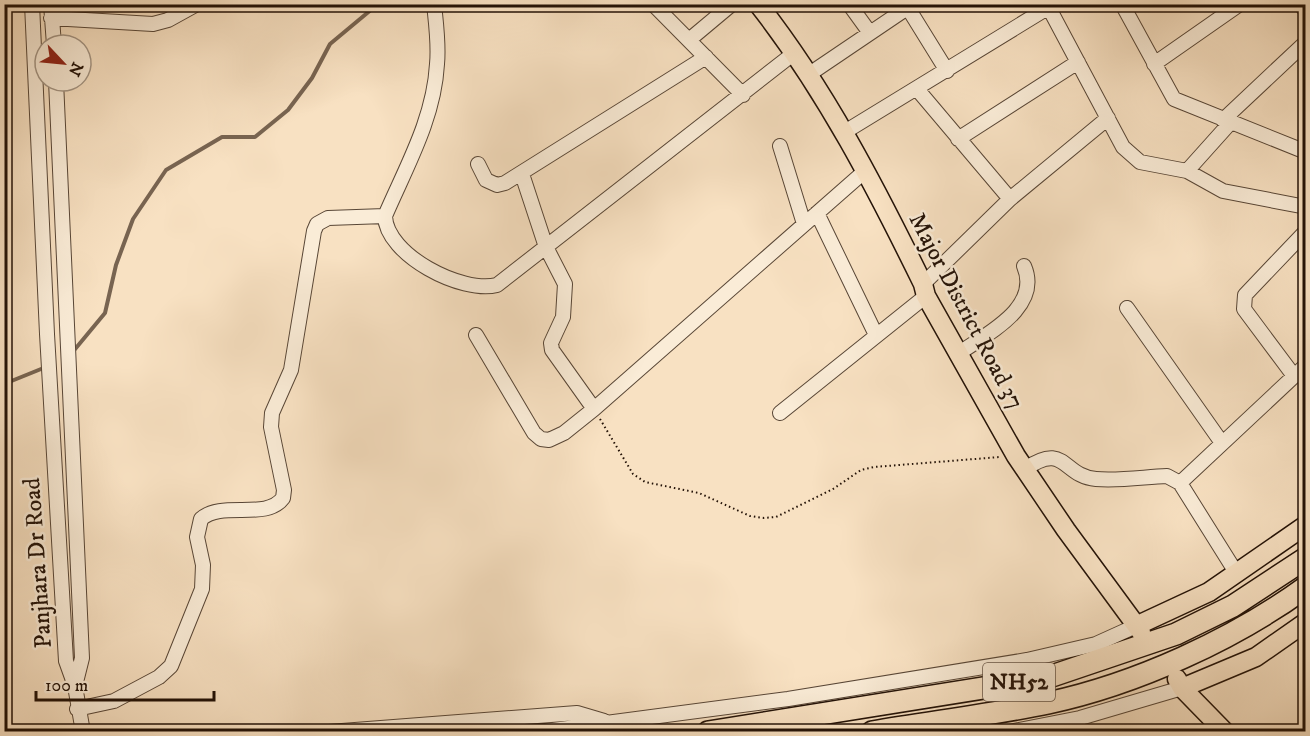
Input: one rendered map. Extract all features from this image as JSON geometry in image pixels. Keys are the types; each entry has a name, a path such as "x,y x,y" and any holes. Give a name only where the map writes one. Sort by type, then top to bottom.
{"highway":[{"name":"NH52","path":"708,732 1046,678 1176,634 1233,606 1305,558"},
{"name":"NH52","path":"872,732 1050,703 1135,677 1208,646 1305,587"}],"main road":[{"name":"Major District Road 37","path":"758,4 808,75 866,171 958,354 1021,463 1066,530 1140,629"},
{"path":"1140,629 1237,574 1305,525"},
{"path":"1225,732 1179,682 1256,657 1305,622"}],"street":[{"name":"Panjhara Dr Road","path":"32,4 47,334 66,661 75,686 77,709 83,732"},
{"path":"53,33 51,11 153,24 168,20 197,4"},
{"path":"435,4 437,66 429,108 416,149 385,216 385,226 396,243 424,266 454,280 486,287 497,285 793,54"},
{"path":"653,4 743,95"},
{"path":"689,40 732,4"},
{"path":"849,4 870,33"},
{"path":"1122,4 1174,99 1305,152"},
{"path":"1154,64 1240,4"},
{"path":"1300,4 1305,11"},
{"path":"808,75 911,6 947,71"},
{"path":"843,133 1048,7 1132,158 1152,166 1188,171 1223,191 1305,207"},
{"path":"1188,171 1226,121 1305,43"},
{"path":"478,164 486,180 498,185 522,174 706,57"},
{"path":"958,139 1078,62"},
{"path":"917,89 1010,199"},
{"name":"Panjhara Dr Road","path":"57,93 82,658 75,686"},
{"path":"780,413 876,335 925,290 1010,199 1108,118"},
{"path":"780,146 804,224"},
{"path":"476,335 534,433 541,439 549,440 564,433 594,409 866,171"},
{"path":"522,174 546,247 561,271 565,284 563,317 551,343 552,350 594,409"},
{"path":"818,213 876,335"},
{"path":"77,709 114,701 166,673 171,666 202,589 203,565 197,537 201,519 213,512 274,506 283,498 284,490 271,427 272,413 291,370 314,231 317,224 328,218 385,216"},
{"path":"1294,376 1244,309 1243,302 1245,295 1305,231"},
{"path":"958,354 1015,313 1024,300 1027,284 1024,266"},
{"path":"1127,308 1222,443"},
{"path":"1180,483 1305,365"},
{"path":"1021,463 1053,458 1096,479 1167,476 1180,483 1237,574"},
{"path":"538,732 788,699 1027,660 1096,644 1140,629"},
{"path":"1010,732 1080,718 1179,682"},
{"path":"329,732 577,713 609,722"}],"path":[{"path":"594,409 633,474 645,482 699,493 750,516 764,518 776,517 833,489 861,470 874,467 1021,463"}],"waterway":[{"path":"71,354 105,313 116,265 133,219 166,170 222,137 255,137 288,110 312,78 330,44 378,4"},
{"path":"4,384 46,367"}]}
